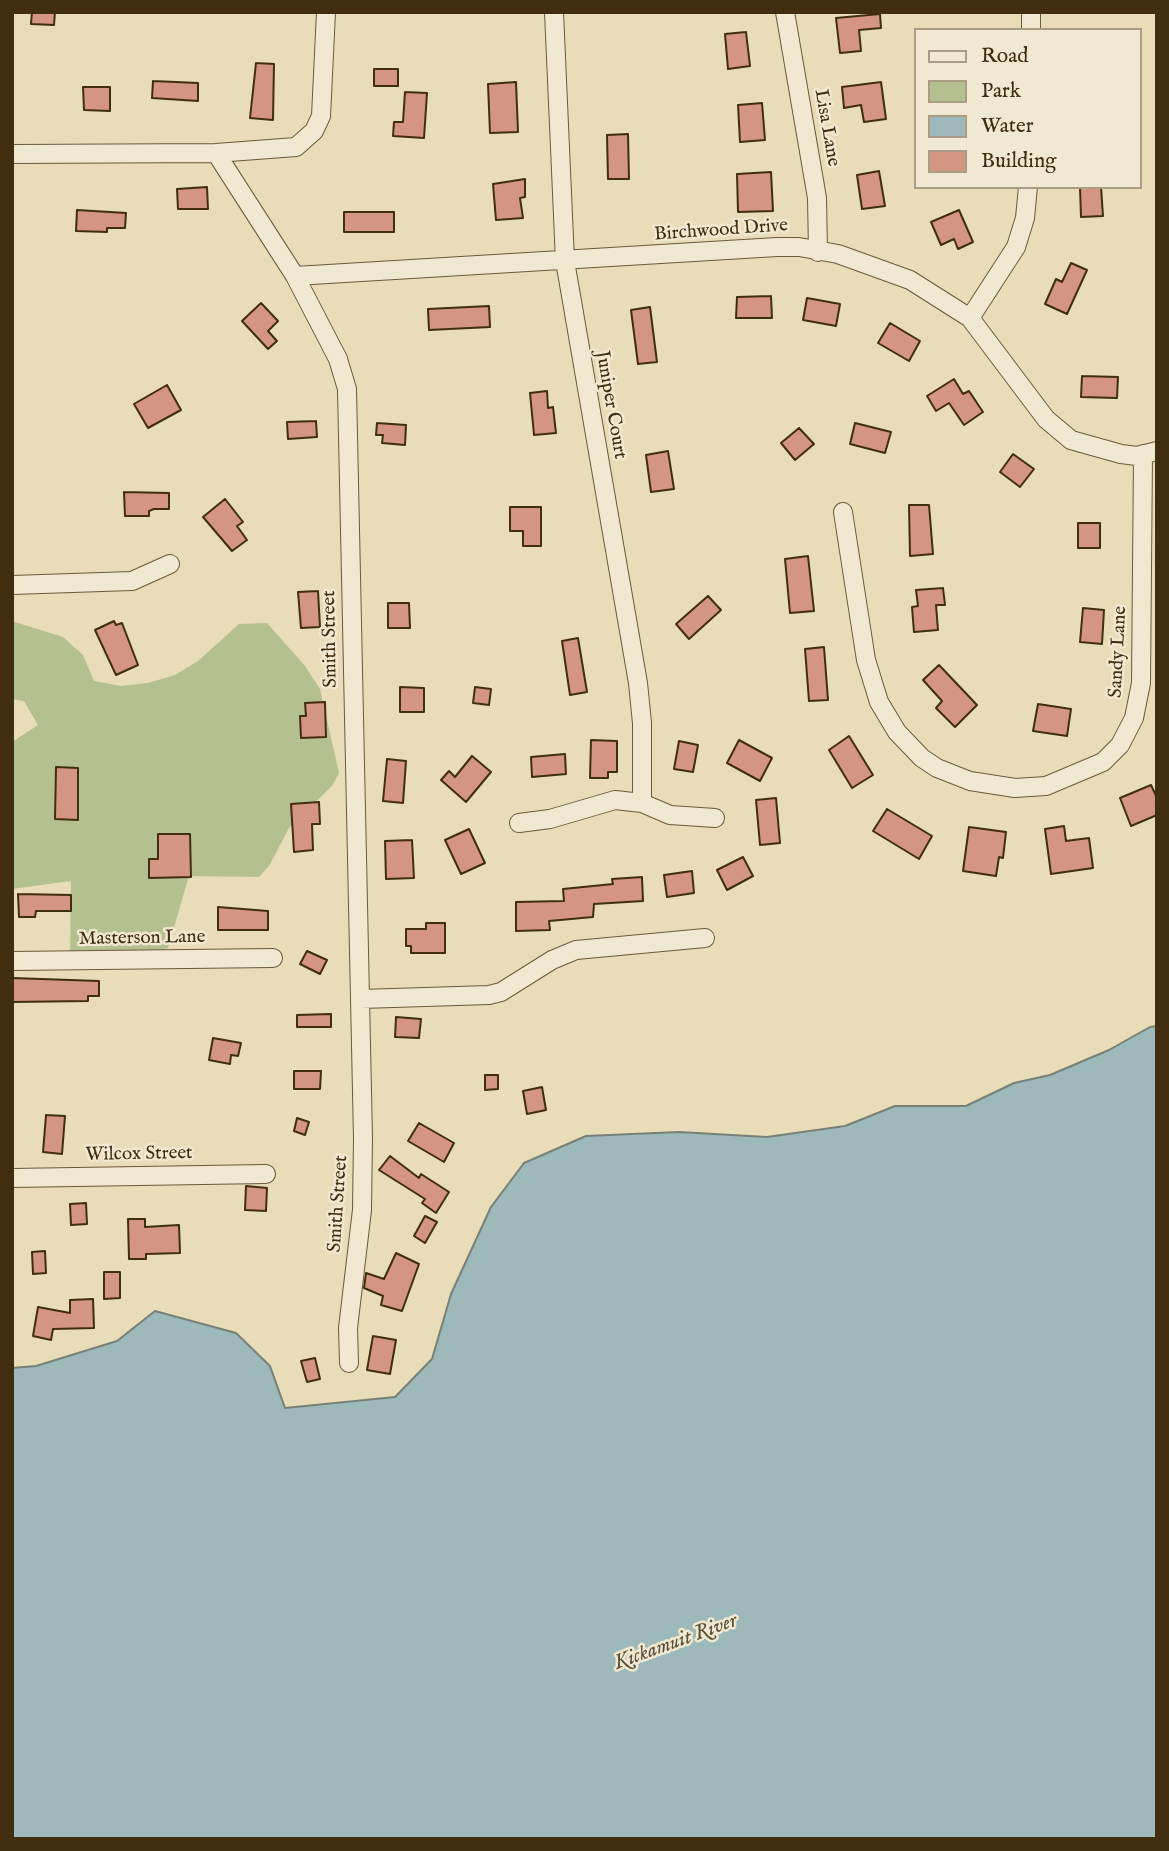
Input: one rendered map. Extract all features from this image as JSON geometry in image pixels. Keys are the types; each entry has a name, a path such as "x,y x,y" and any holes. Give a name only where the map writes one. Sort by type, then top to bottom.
{"street":[{"path":"12,154 216,153 286,149 304,142 314,131 321,116 326,12"},
{"name":"Juniper Court","path":"554,12 565,261 638,683 642,723 642,803"},
{"name":"Lisa Lane","path":"785,12 817,198 818,252"},
{"name":"Smith Street","path":"216,153 295,276 338,359 346,389 363,1180 348,1328 349,1363"},
{"path":"970,318 1016,247 1025,218 1028,189"},
{"name":"Birchwood Drive","path":"295,276 777,247 799,247 838,254 910,280 970,318 1046,419 1070,440 1109,452 1150,452"},
{"name":"Sandy Lane","path":"843,512 866,660 879,702 897,732 922,758 937,768 970,781 1015,788 1046,786 1103,762 1120,745 1134,718 1141,683 1150,452"},
{"path":"12,585 132,581 170,565"},
{"path":"519,823 550,819 615,800 642,803 670,815 715,818"},
{"path":"361,999 489,995 501,992 552,960 576,950 705,938"},
{"name":"Masterson Lane","path":"12,961 273,958"},
{"name":"Wilcox Street","path":"12,1178 266,1174"}],"green space":[{"path":"12,621 63,637 83,655 94,681 121,686 148,683 175,675 198,661 239,624 267,623 305,666 320,689 339,773 332,786 289,828 269,866 259,877 189,876 168,948 135,955 70,957 71,881 12,889 12,742 38,725 24,701 12,699"}],"water":[{"name":"Kickamuit River","path":"1157,1026 1157,1839 12,1839 12,1368 36,1366 117,1341 155,1311 236,1333 270,1366 285,1408 395,1397 432,1359 451,1294 491,1207 524,1163 586,1136 679,1132 767,1137 845,1126 895,1106 966,1106 1014,1083 1050,1075"}],"building":[{"path":"32,12 55,12 54,25 31,24"},
{"path":"880,14 881,28 859,30 861,51 840,53 836,18"},
{"path":"746,32 750,66 728,69 725,34"},
{"path":"256,63 274,64 273,120 250,118"},
{"path":"374,69 398,69 398,86 374,86"},
{"path":"153,81 198,83 198,101 152,98"},
{"path":"516,82 518,132 490,133 488,84"},
{"path":"881,82 886,119 864,122 861,105 844,108 842,87"},
{"path":"83,87 110,87 110,111 84,110"},
{"path":"405,92 427,93 424,138 393,136 394,122 403,122"},
{"path":"762,103 765,140 740,142 738,105"},
{"path":"628,134 629,179 608,179 607,135"},
{"path":"879,171 885,206 862,209 857,175"},
{"path":"771,172 773,211 738,212 737,174"},
{"path":"525,179 525,197 520,198 523,218 496,220 493,184"},
{"path":"207,187 208,209 178,209 177,189"},
{"path":"1080,189 1101,189 1103,216 1081,217"},
{"path":"77,210 126,213 125,228 107,228 107,232 76,231"},
{"path":"959,210 973,242 958,249 954,239 941,245 931,222"},
{"path":"344,212 394,212 394,232 344,232"},
{"path":"1071,263 1087,270 1067,314 1045,304 1056,279 1062,282"},
{"path":"771,296 772,318 736,318 737,297"},
{"path":"807,298 840,304 836,326 803,320"},
{"path":"261,303 278,321 268,331 277,341 268,349 242,321"},
{"path":"489,306 490,327 429,330 428,309"},
{"path":"650,307 657,362 638,364 631,310"},
{"path":"890,323 920,341 909,361 878,343"},
{"path":"1082,376 1118,377 1117,398 1081,397"},
{"path":"954,379 963,394 969,391 983,412 964,425 949,403 936,411 927,396"},
{"path":"167,385 181,410 148,428 134,404"},
{"path":"547,391 548,408 553,407 556,433 534,435 530,393"},
{"path":"316,421 317,437 288,439 287,422"},
{"path":"377,423 406,425 405,445 382,443 383,435 376,435"},
{"path":"855,423 891,432 885,453 850,444"},
{"path":"799,428 814,444 795,460 781,443"},
{"path":"668,451 674,489 651,492 646,455"},
{"path":"1013,454 1034,469 1020,487 1000,472"},
{"path":"124,492 169,493 169,509 154,509 149,511 149,516 125,516"},
{"path":"225,499 243,522 237,526 247,540 232,551 203,517"},
{"path":"909,505 929,505 933,554 910,556"},
{"path":"510,507 541,507 541,546 523,546 523,531 510,531"},
{"path":"1078,523 1100,523 1100,548 1078,548"},
{"path":"808,556 814,611 790,613 785,559"},
{"path":"943,588 945,605 936,605 938,630 914,632 912,607 918,606 916,590"},
{"path":"318,591 320,627 301,628 298,592"},
{"path":"708,596 721,610 689,639 676,624"},
{"path":"388,603 409,603 410,628 388,628"},
{"path":"1083,608 1104,610 1102,644 1080,642"},
{"path":"114,621 116,625 122,623 138,665 116,675 95,630"},
{"path":"578,638 587,692 570,695 562,641"},
{"path":"824,647 828,700 809,701 805,649"},
{"path":"939,665 977,705 955,727 936,708 942,701 923,680"},
{"path":"400,687 424,688 424,712 400,712"},
{"path":"475,687 491,689 489,705 473,703"},
{"path":"325,702 326,737 301,738 300,716 306,716 305,703"},
{"path":"1038,704 1071,709 1067,736 1033,731"},
{"path":"849,736 873,775 852,788 829,750"},
{"path":"591,740 617,741 617,772 608,772 608,778 590,778"},
{"path":"739,740 772,758 760,781 727,763"},
{"path":"679,741 698,745 693,772 674,769"},
{"path":"565,754 566,774 532,777 531,757"},
{"path":"472,756 491,772 466,802 441,780 449,771 455,777"},
{"path":"387,759 406,761 403,803 383,801"},
{"path":"56,767 78,768 78,820 55,819"},
{"path":"1151,785 1157,798 1157,815 1131,826 1120,798"},
{"path":"776,798 780,843 760,845 756,800"},
{"path":"319,802 320,824 312,824 313,850 294,852 291,804"},
{"path":"887,809 932,836 919,859 873,831"},
{"path":"1064,826 1066,841 1089,838 1093,868 1051,874 1045,829"},
{"path":"969,827 1006,832 1003,858 999,857 996,876 963,871"},
{"path":"469,829 485,863 461,874 445,840"},
{"path":"158,834 190,834 191,877 149,878 149,859 158,859"},
{"path":"412,840 414,878 386,879 385,841"},
{"path":"743,857 753,876 727,890 717,870"},
{"path":"692,871 694,893 667,897 664,875"},
{"path":"642,877 643,901 594,904 593,917 549,921 550,930 516,931 516,902 564,901 563,889 613,884 612,879"},
{"path":"18,894 71,895 71,911 36,911 35,917 19,917"},
{"path":"218,907 268,911 268,930 218,930"},
{"path":"426,923 445,923 445,953 411,953 411,946 406,946 406,929 426,929"},
{"path":"307,951 327,960 320,974 300,964"},
{"path":"12,978 99,981 99,996 88,996 88,1001 12,1002"},
{"path":"331,1014 331,1027 297,1027 297,1015"},
{"path":"396,1017 421,1019 419,1038 395,1037"},
{"path":"213,1038 241,1043 238,1056 231,1055 230,1064 209,1060"},
{"path":"294,1071 321,1071 320,1089 294,1089"},
{"path":"485,1075 498,1075 498,1089 485,1090"},
{"path":"542,1087 546,1110 527,1114 523,1091"},
{"path":"46,1115 65,1116 62,1154 43,1152"},
{"path":"297,1118 309,1122 305,1135 294,1131"},
{"path":"419,1123 454,1143 444,1162 408,1141"},
{"path":"390,1156 419,1178 421,1174 449,1192 436,1213 422,1203 425,1199 379,1170"},
{"path":"246,1186 267,1188 266,1211 245,1210"},
{"path":"86,1203 87,1224 71,1225 70,1204"},
{"path":"425,1216 437,1222 425,1243 414,1236"},
{"path":"128,1219 145,1219 145,1227 179,1225 180,1253 146,1254 146,1259 129,1259"},
{"path":"45,1251 46,1273 33,1274 32,1252"},
{"path":"396,1253 419,1264 402,1311 381,1305 383,1296 364,1288 366,1273 384,1279"},
{"path":"104,1272 120,1272 120,1298 104,1299"},
{"path":"93,1299 94,1328 53,1329 51,1340 33,1336 38,1307 70,1313 70,1300"},
{"path":"373,1336 396,1340 390,1374 367,1370"},
{"path":"315,1358 320,1379 307,1382 301,1361"}]}
